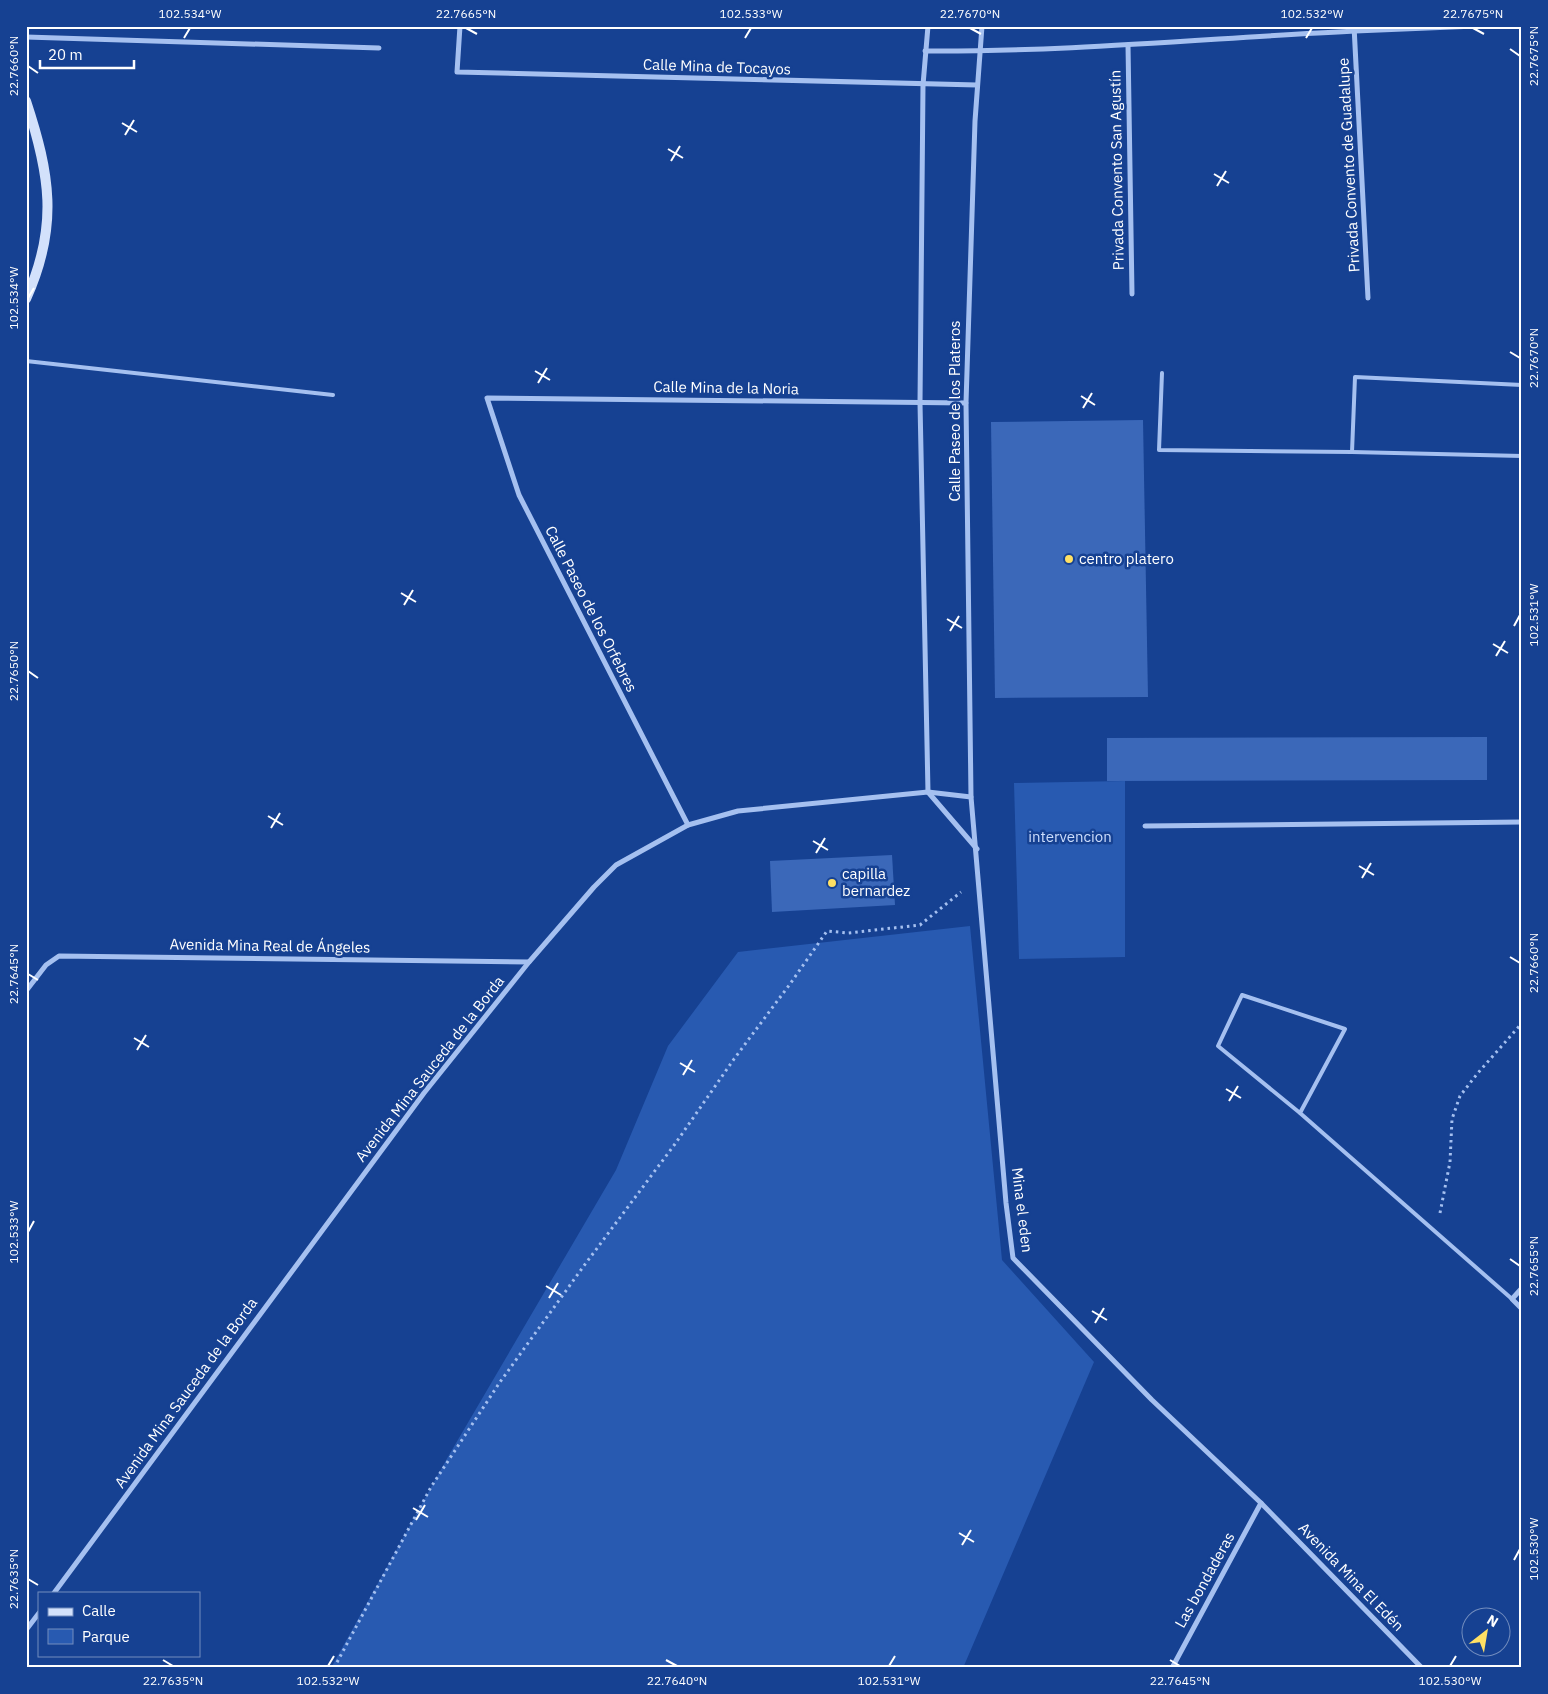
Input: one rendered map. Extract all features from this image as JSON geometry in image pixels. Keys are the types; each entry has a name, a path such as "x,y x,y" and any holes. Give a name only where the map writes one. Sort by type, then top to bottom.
{"main road":[{"path":"26,101 45,168 48,200 47,233 37,276 26,299"}],"street":[{"name":"Calle Mina de Tocayos","path":"460,26 457,72 978,85"},
{"path":"928,26 924,51 923,85 920,402 928,792 977,849"},
{"name":"Calle Paseo de los Plateros","path":"971,797 966,403 982,26"},
{"path":"924,51 980,52 1128,45 1355,28 1476,26"},
{"name":"Privada Convento de Guadalupe","path":"1355,28 1368,298"},
{"path":"26,37 379,48"},
{"name":"Privada Convento San Agustín","path":"1128,45 1132,294"},
{"name":"Calle Mina de la Noria","path":"487,398 966,403"},
{"name":"Calle Paseo de los Orfebres","path":"487,398 519,495 688,825"},
{"name":"Avenida Mina Sauceda de la Borda","path":"55,1592 424,1093 529,962 594,887 616,865 688,825 738,811 928,792 971,797"},
{"name":"Mina el eden","path":"971,797 977,849 1005,1193 1013,1258 1152,1400 1261,1503"},
{"path":"1146,826 1522,822"},
{"name":"Avenida Mina Real de Ángeles","path":"26,991 46,964 59,956 529,962"},
{"path":"1522,1288 1512,1299 1522,1309"},
{"name":"Las bondaderas","path":"1172,1668 1261,1503"},
{"name":"Avenida Mina El Edén","path":"1261,1503 1422,1668"},
{"path":"26,1630 38,1614"}],"lane":[{"path":"26,361 333,395"},
{"path":"1162,373 1159,450 1522,456"},
{"path":"1352,452 1355,377 1522,385"},
{"path":"1300,1114 1345,1028 1242,995 1218,1046 1300,1114 1512,1299"}],"path":[{"path":"334,1668 432,1487 500,1382 586,1263 676,1144 734,1059 827,931 848,933 920,925 979,878"},
{"path":"1433,1230 1441,1211 1450,1162 1452,1119 1460,1096 1522,1023"}],"green space":[{"name":"intervencion","path":"1125,781 1125,957 1019,959 1014,783"},
{"path":"970,926 1002,1260 1094,1362 963,1668 331,1668 449,1455 616,1170 668,1046 738,952"}],"building":[{"name":"centro platero","path":"1143,420 1148,697 995,698 991,422"},
{"path":"1487,737 1487,780 1107,781 1107,738"},
{"name":"capilla bernardez","path":"892,855 895,905 772,912 770,861"}],"place":[{"name":"centro platero","path":"1069,559"},
{"name":"capilla bernardez","path":"832,883"}]}
